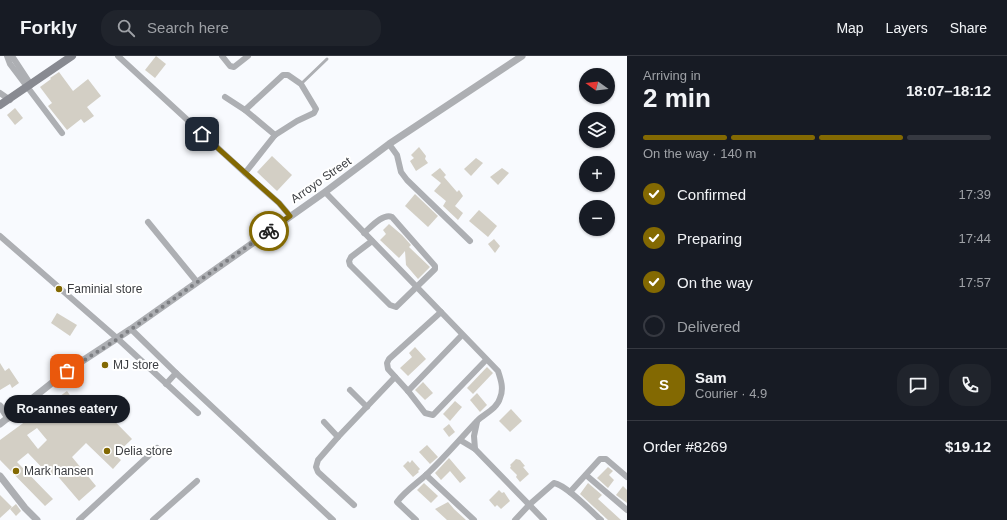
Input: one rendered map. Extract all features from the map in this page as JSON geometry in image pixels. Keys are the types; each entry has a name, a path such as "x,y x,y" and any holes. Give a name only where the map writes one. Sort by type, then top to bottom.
{"main road":[{"path":"0,106 72,56"}],"street":[{"path":"7,56 10,64 29,86"},
{"path":"12,56 29,86 62,133"},
{"path":"118,56 279,203 290,216"},
{"path":"222,56 230,66 234,67 248,56"},
{"name":"Arroyo Street","path":"0,424 67,371 131,329 325,192 390,144 522,56"},
{"path":"245,110 283,76 288,75 301,84 316,109 314,113 296,121 275,135 245,173"},
{"path":"0,93 10,100"},
{"path":"226,97 245,110 275,135"},
{"path":"390,144 397,155 401,172 470,241"},
{"path":"325,192 498,371 501,380 502,388 500,398 496,406 478,420 426,475 403,494 397,502 416,520"},
{"path":"364,233 384,216 388,215 392,217 435,266 435,269 396,307 393,307 350,264 349,261 351,258 372,241"},
{"path":"148,222 197,282"},
{"path":"0,236 118,338 198,413"},
{"path":"441,312 389,359 387,363 388,369 395,378 426,413 433,414 486,360"},
{"path":"131,329 176,374 333,520"},
{"path":"408,391 462,335"},
{"path":"166,384 176,374"},
{"path":"354,505 318,472 316,467 318,460 395,378"},
{"path":"350,390 367,407"},
{"path":"0,406 8,418"},
{"path":"475,449 474,436 478,420"},
{"path":"324,422 338,437"},
{"path":"460,440 475,449 544,520"},
{"path":"79,520 157,448"},
{"path":"570,492 600,459 603,458 627,477"},
{"path":"426,475 474,520"},
{"path":"586,475 627,510"},
{"path":"0,476 25,508 37,520"},
{"path":"153,520 197,481"},
{"path":"515,520 530,504 554,483 558,483 570,492 601,520"}],"lane":[{"path":"301,84 327,59"}],"building":[{"path":"156,56 166,64 155,78 145,70"},
{"path":"59,72 73,91 88,79 101,96 87,107 94,116 84,123 81,119 67,130 48,106 52,103 40,87"},
{"path":"15,108 23,118 15,125 7,115"},
{"path":"419,147 426,156 425,159 428,163 416,171 410,161 414,158 411,155"},
{"path":"272,156 292,175 277,191 257,172"},
{"path":"476,158 483,163 471,176 464,169"},
{"path":"440,168 446,175 444,177 457,192 459,190 463,196 455,206 463,213 458,220 443,206 446,201 434,191 441,183 431,175"},
{"path":"502,168 509,173 498,185 490,177"},
{"path":"415,194 438,216 428,227 405,206"},
{"path":"479,210 497,226 488,237 469,221"},
{"path":"389,224 402,235 411,245 409,247 430,267 418,279 406,265 405,251 399,258 380,240 386,234 383,230"},
{"path":"494,239 500,246 495,253 488,244"},
{"path":"57,313 77,325 70,336 51,323"},
{"path":"415,347 426,359 408,376 400,368 412,357 409,353"},
{"path":"0,363 5,371 9,368 19,383 12,388 10,384 0,390"},
{"path":"487,367 493,373 473,394 467,388"},
{"path":"423,382 433,393 425,400 415,390"},
{"path":"67,391 74,401 63,409 70,418 91,397 132,439 115,455 121,460 113,469 86,443 72,457 96,486 79,501 55,473 51,477 28,453 17,462 53,499 45,506 0,460 0,440","holes":["37,428 47,440 38,449 27,435"]},
{"path":"477,393 487,405 480,412 470,400"},
{"path":"455,401 462,407 450,421 443,414"},
{"path":"511,409 522,421 510,432 499,421"},
{"path":"449,424 455,432 449,437 443,429"},
{"path":"427,445 438,457 430,464 419,452"},
{"path":"449,458 466,478 460,483 450,471 441,480 435,473"},
{"path":"516,459 520,460 525,466 523,467 529,474 520,482 516,477 517,475 510,468 510,465"},
{"path":"412,460 420,469 418,471 419,472 413,477 403,466 408,461 410,463"},
{"path":"608,467 613,471 609,475 614,480 608,488 597,478"},
{"path":"424,483 438,496 431,503 417,490"},
{"path":"588,483 602,495 598,499 621,520 608,520 580,494"},
{"path":"623,486 627,490 627,503 616,495"},
{"path":"499,490 502,493 504,492 510,501 501,509 497,505 495,507 489,500"},
{"path":"0,495 12,507 0,518"},
{"path":"448,502 466,520 447,520 435,509"},
{"path":"16,504 21,511 16,516 10,509"}],"way so far":[{"path":"67,371 116,340 269,231"}],"place":[{"name":"Faminial store","path":"59,289"},
{"name":"MJ store","path":"105,365"},
{"name":"Ro-annes eatery","path":"67,371"},
{"name":"Delia store","path":"107,451"},
{"name":"Mark hansen","path":"16,471"}],"route":[{"path":"202,134 279,203 290,216 269,231"}]}
